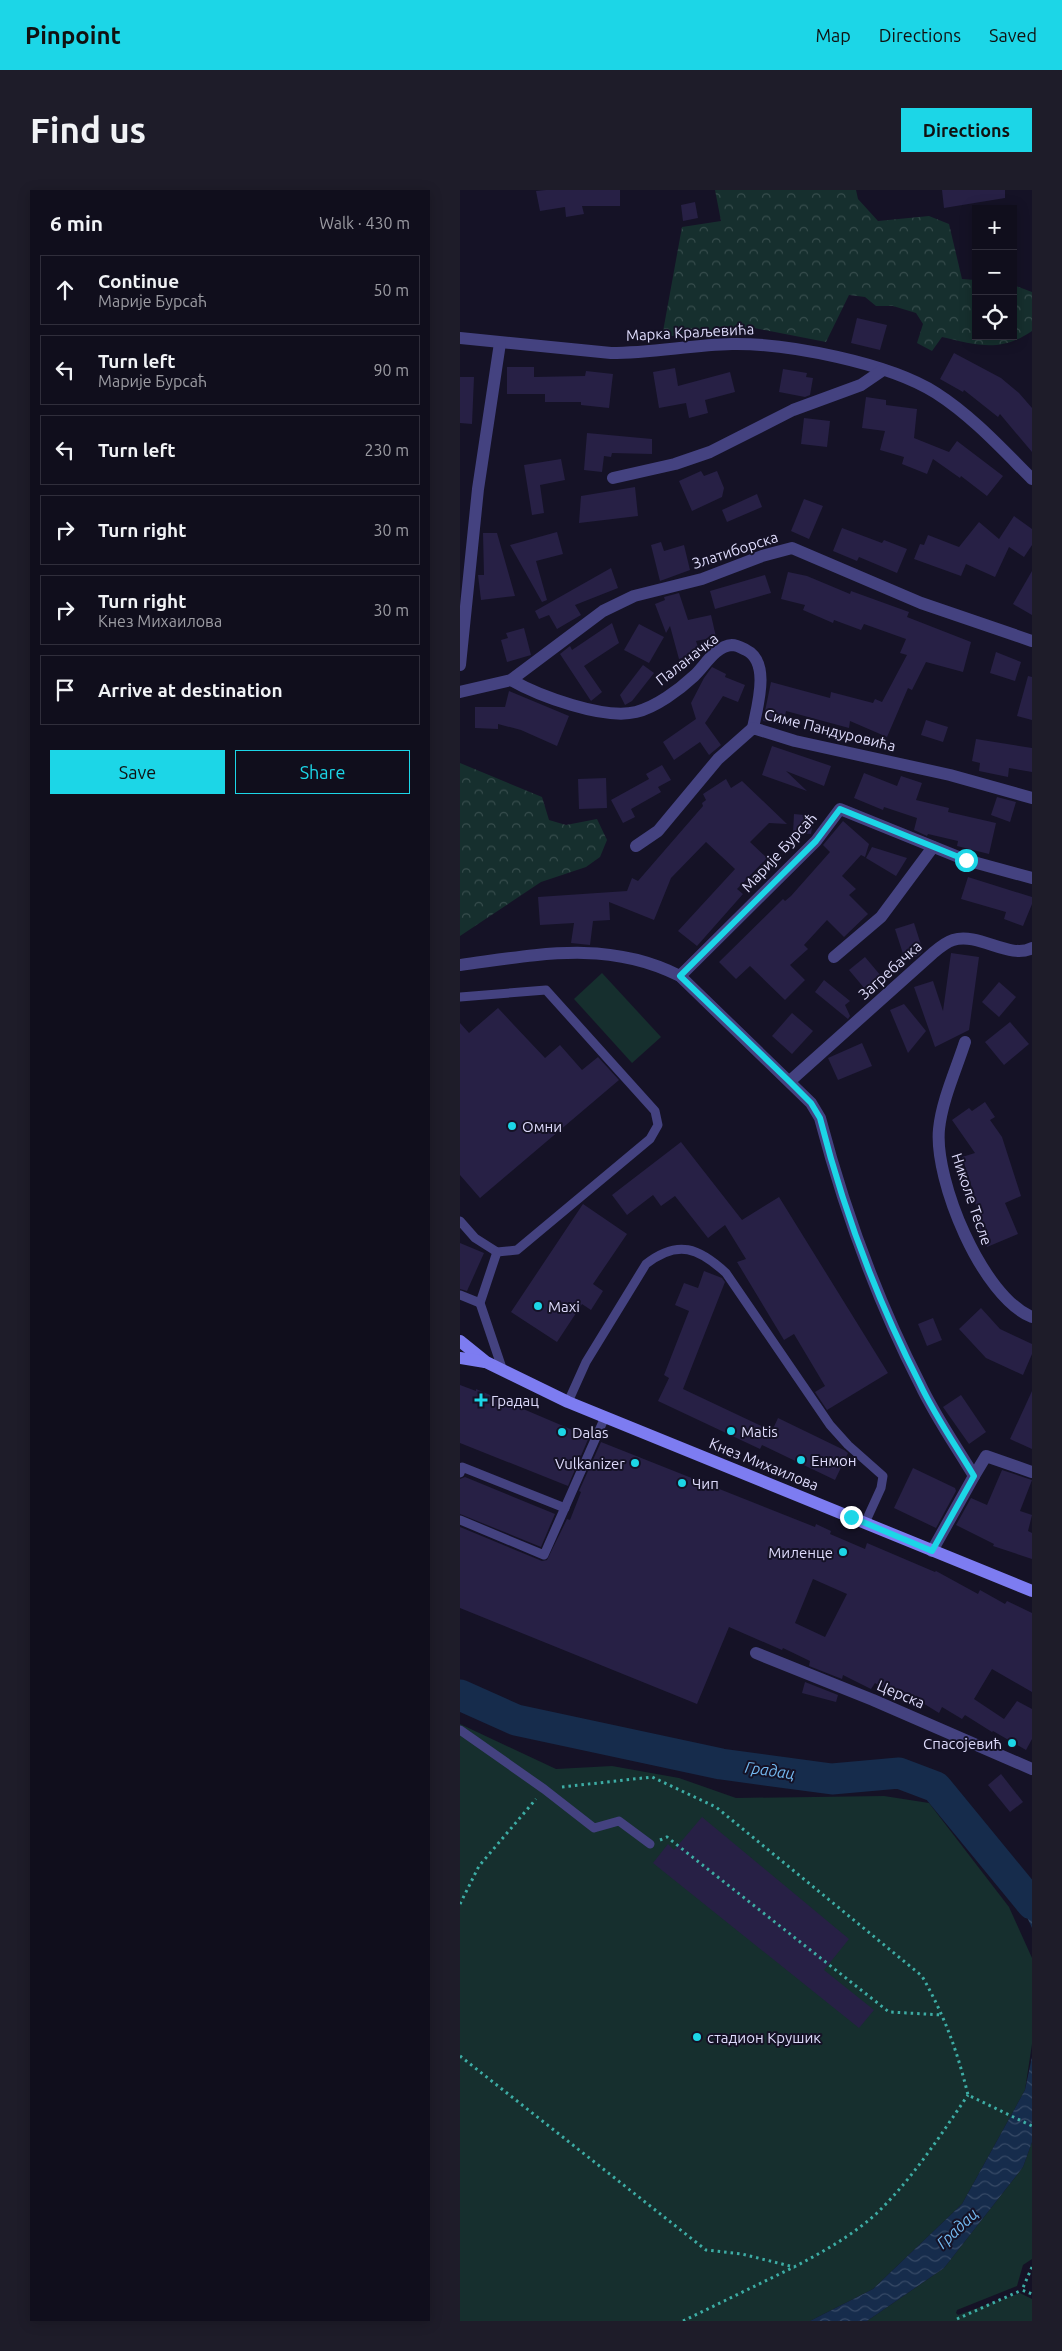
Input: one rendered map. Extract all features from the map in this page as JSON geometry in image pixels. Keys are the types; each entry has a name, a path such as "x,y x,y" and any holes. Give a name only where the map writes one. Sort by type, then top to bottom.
{"main road":[{"name":"Кнез Михаилова","path":"460,1341 486,1362 568,1402 1032,1591"},
{"name":"Кнез Михаилова","path":"460,1358 486,1362"}],"street":[{"name":"Марка Краљевића","path":"460,338 588,352 635,353 696,346 767,344 812,352 883,370 924,386 956,407 1032,478"},
{"path":"460,665 478,489 500,343"},
{"path":"613,478 675,464 710,452 793,410 861,385 883,370"},
{"name":"Златиборска","path":"460,692 511,680 612,605 634,596 702,579 762,556 792,548 921,603 1032,641"},
{"name":"Паланачка","path":"511,680 532,691 582,708 612,712 636,712 683,686 723,648 732,645 739,646 753,655 758,662 760,694 753,728"},
{"name":"Симе Пандуровића","path":"636,846 658,831 718,759 753,728 795,741 950,775 1032,798"},
{"name":"Марије Бурсаћ","path":"680,976 816,841 840,809 966,860 1032,878"},
{"path":"834,957 881,918 933,848"},
{"name":"Загребачка","path":"790,1082 933,953 952,940 978,940 1018,952 1032,948"},
{"path":"460,965 580,952 600,953 646,961 680,976 790,1082 811,1103 820,1118 860,1247 904,1352 920,1386 974,1476"},
{"name":"Николе Тесле","path":"965,1042 940,1117 938,1148 947,1186 966,1239 978,1263 993,1284 1009,1300 1032,1317"},
{"path":"932,1551 986,1456 1032,1472"},
{"name":"Церска","path":"756,1653 873,1700 1032,1769"}],"lane":[{"path":"460,997 546,990 655,1111 658,1125 650,1139 518,1250 497,1252 475,1238 460,1221"},
{"path":"568,1402 586,1362 646,1264 660,1253 683,1248 707,1256 726,1273 830,1425 848,1445 883,1476 881,1488 866,1523"},
{"path":"497,1252 480,1303 503,1371"},
{"path":"460,1295 480,1303"},
{"path":"460,1520 544,1555 605,1417"},
{"path":"460,1473 462,1467 565,1508"},
{"path":"460,1730 544,1789 594,1828 619,1821 650,1844"}],"path":[{"path":"460,1904 479,1866 544,1789 652,1778 716,1807 922,1976 944,2015 959,2059 968,2095 1032,2126"},
{"path":"650,1844 667,1837 890,2012 944,2015"},
{"path":"460,2056 706,2250 742,2254 794,2267"},
{"path":"682,2321 828,2249 876,2214 920,2166 968,2095"},
{"path":"957,2318 1022,2290 1032,2267"},
{"path":"1022,2290 1032,2294"}],"green space":[{"path":"715,190 856,190 858,199 878,221 929,216 949,224 962,279 972,280 972,340 1014,340 999,345 988,345 966,343 942,337 932,351 917,343 923,324 916,313 893,306 876,306 865,297 849,295 826,342 754,328 662,337 682,227 721,221"},
{"path":"1017,286 1032,292 1032,331 1017,339"},
{"path":"460,763 542,797 549,820 566,825 597,819 607,840 600,857 586,867 541,882 460,936"},
{"path":"602,973 661,1037 632,1063 574,999"},
{"name":"стадион Крушик","path":"460,1724 556,1769 612,1766 679,1778 736,1798 884,1796 929,1803 1009,1907 1032,1958 1032,2044 1025,2090 962,2204 873,2289 810,2321 460,2321"},
{"path":"1032,2142 1032,2259 1023,2265 1017,2286 957,2310 956,2313 958,2315 1020,2293 1032,2299 1032,2321 867,2321 944,2268 1023,2167"}],"water":[{"path":"984,1848 1016,1874 1032,1897 1032,1928 1022,1906"},
{"path":"1032,2057 1032,2142 1023,2167 944,2268 867,2321 810,2321 873,2289 962,2204 1025,2090"}],"building":[{"path":"620,190 620,206 582,206 584,214 566,217 565,207 540,211 536,191"},
{"path":"942,190 1005,190 1005,198 944,208"},
{"path":"695,202 698,218 683,221 681,205"},
{"path":"857,318 887,325 880,350 851,343"},
{"path":"954,353 1001,378 1019,393 1032,408 1032,452 1000,414 998,417 964,390 963,392 940,379"},
{"path":"507,367 534,367 534,377 585,376 586,371 613,374 609,408 581,405 581,402 545,402 545,394 507,394"},
{"path":"675,368 678,386 730,372 735,392 705,400 708,413 689,418 686,403 659,408 653,372"},
{"path":"783,369 807,373 806,377 813,378 810,395 805,397 779,392"},
{"path":"460,377 474,377 472,424 460,423"},
{"path":"866,397 886,400 886,405 917,409 914,438 949,452 957,441 1003,476 987,496 961,476 960,478 933,459 927,474 902,464 904,457 880,450 885,431 862,428"},
{"path":"804,418 830,421 827,447 801,444"},
{"path":"587,433 652,439 652,454 612,453 611,457 604,456 602,472 584,470"},
{"path":"561,459 565,480 540,485 544,513 532,515 524,465"},
{"path":"701,471 704,476 717,471 724,488 722,497 692,511 679,481"},
{"path":"635,487 638,516 579,523 581,496"},
{"path":"757,494 762,507 727,522 722,510"},
{"path":"804,499 823,506 809,539 791,531"},
{"path":"1014,516 1032,529 1032,545 1024,557 1009,547 995,577 966,564 961,576 914,559 920,544 924,545 928,535 959,547 979,522 999,539"},
{"path":"842,528 882,543 884,540 907,549 897,573 859,557 857,561 833,551"},
{"path":"557,532 563,554 536,561 547,600 542,602 510,545"},
{"path":"483,533 497,533 515,596 481,600 478,575 484,575"},
{"path":"661,542 664,551 684,545 690,570 660,581 651,545"},
{"path":"611,568 618,588 575,605 581,615 557,629 549,615 539,619 535,611"},
{"path":"1032,571 1032,615 1013,604"},
{"path":"788,572 807,576 850,594 851,591 909,612 907,617 971,642 963,672 926,662 912,690 908,688 887,737 850,721 849,728 786,711 783,725 763,721 771,682 830,698 831,692 873,703 875,699 882,702 907,655 900,653 906,639 864,624 861,630 834,620 833,623 803,610 805,605 781,599"},
{"path":"765,575 771,593 715,609 710,591"},
{"path":"679,593 688,620 711,615 716,637 696,641 700,653 679,659 670,626 666,633 655,604 665,600 664,597"},
{"path":"612,623 619,643 584,666 602,692 591,701 560,654 570,646 572,650"},
{"path":"639,624 664,637 649,663 624,650"},
{"path":"524,628 531,655 507,662 501,640 508,638 506,633"},
{"path":"996,652 1021,662 1015,681 990,673"},
{"path":"643,665 654,673 632,701 625,705 620,695"},
{"path":"712,667 726,674 725,677 745,685 738,702 723,696 705,723 721,745 709,755 700,742 674,760 663,742 696,719 691,703"},
{"path":"1028,676 1032,677 1032,720 1017,716"},
{"path":"509,691 569,716 557,746 521,730 498,724 498,729 475,728 475,707 505,707"},
{"path":"926,720 948,727 943,742 921,735"},
{"path":"976,739 1032,748 1032,772 1009,768 1008,777 979,771 980,763 972,761"},
{"path":"772,746 831,766 824,786 786,771 807,791 762,775"},
{"path":"662,765 671,780 658,787 661,792 631,809 635,817 623,823 611,800 649,779 646,774"},
{"path":"864,773 897,786 901,776 922,783 916,800 949,808 948,812 996,823 989,854 957,846 958,841 928,834 927,836 914,830 917,818 884,807 883,810 854,798"},
{"path":"606,778 607,808 579,809 578,779"},
{"path":"726,779 731,788 742,781 787,824 769,823 750,842 767,858 737,889 743,894 697,946 678,931 735,869 706,842 671,878 654,920 609,902 610,920 593,921 590,945 571,943 574,923 540,925 538,897 627,891 632,878 638,881 703,806 702,803 706,800 703,794"},
{"path":"997,797 1016,802 1010,822 991,815"},
{"path":"794,814 814,816 811,834 793,833"},
{"path":"843,821 869,844 865,857 861,855 842,876 856,889 849,895 868,914 844,937 827,920 804,945 808,949 790,965 805,980 785,1000 750,966 736,979 719,962 783,899 785,901 791,896 830,852 823,845"},
{"path":"872,847 907,858 896,876 866,858"},
{"path":"968,877 1032,897 1032,904 1023,926 1004,919 1006,912 961,899"},
{"path":"914,923 923,951 918,956 905,960 895,929"},
{"path":"951,953 979,957 969,1030 935,1047 914,987 933,981 943,1011"},
{"path":"865,957 881,976 865,989 849,970"},
{"path":"824,980 850,1001 845,1005 850,1016 848,1019 815,992"},
{"path":"999,982 1016,997 999,1017 982,1002"},
{"path":"904,1004 926,1031 908,1053 890,1010"},
{"name":"Омни","path":"498,1008 545,1058 560,1045 582,1070 598,1057 619,1080 480,1198 460,1175 460,1023 469,1033"},
{"path":"792,1013 813,1031 792,1054 772,1036"},
{"path":"1010,1022 1029,1044 1004,1065 985,1042"},
{"path":"862,1043 872,1066 838,1080 828,1058"},
{"path":"985,1102 995,1117 990,1120 1002,1137 1021,1196 1005,1203 1018,1234 987,1247 978,1223 982,1221 971,1192 973,1191 962,1157 975,1153 952,1120 969,1108 972,1111"},
{"path":"681,1142 742,1220 779,1197 888,1373 827,1410 815,1392 825,1386 794,1334 784,1340 737,1262 746,1259 725,1225 708,1238 675,1196 661,1206 653,1195 627,1215 612,1195"},
{"path":"583,1204 627,1234 593,1284 603,1291 591,1310 582,1304 557,1342 511,1312"},
{"path":"460,1243 484,1253 467,1291 460,1289"},
{"path":"704,1271 722,1278 725,1282 683,1389 772,1431 778,1418 844,1450 848,1453 835,1480 762,1445 760,1449 658,1401 669,1378 664,1375 689,1311 675,1305 684,1283 698,1288"},
{"path":"981,1308 1000,1329 1032,1344 1032,1354 1023,1375 986,1358 959,1329"},
{"path":"933,1318 942,1340 927,1346 918,1324"},
{"path":"460,1385 476,1391 476,1389 589,1437 568,1486 460,1443"},
{"path":"1032,1391 1032,1449 1010,1439"},
{"path":"961,1395 986,1432 969,1444 943,1407"},
{"path":"601,1442 815,1527 816,1524 831,1531 830,1534 865,1549 867,1543 936,1571 978,1594 980,1590 1005,1604 1007,1601 1032,1613 1032,1692 992,1669 974,1699 1004,1719 1017,1701 1032,1709 1032,1739 1026,1750 965,1715 962,1719 942,1707 939,1713 900,1689 897,1695 875,1683 871,1689 843,1675 842,1679 809,1666 810,1661 783,1648 782,1650 729,1627 697,1704 460,1608 460,1527 542,1561 547,1560 567,1519 570,1520 581,1492 579,1491","holes":["813,1579 847,1594 825,1637 795,1623"]},
{"path":"913,1468 955,1488 956,1491 936,1528 894,1508"},
{"path":"1002,1470 1032,1480 1020,1511 1032,1515 1028,1531 1032,1533 1032,1559 993,1546 994,1544 956,1525 971,1498 987,1505"},
{"path":"465,1477 555,1514 541,1547 460,1514 460,1479"},
{"path":"805,1682 838,1695 836,1702 802,1693"},
{"path":"1001,1774 1023,1802 1010,1812 988,1785"},
{"path":"702,1817 849,1939 824,1970 874,2010 859,2028 653,1863 668,1844 674,1850"}],"waterway":[{"name":"Градац","path":"460,1695 516,1720 721,1764 832,1779 899,1773 936,1787 1032,1904"}],"place":[{"name":"Омни","path":"512,1126"},
{"name":"Maxi","path":"538,1306"},
{"name":"Градац","path":"481,1400"},
{"name":"Matis","path":"731,1431"},
{"name":"Dalas","path":"562,1432"},
{"name":"Енмон","path":"801,1460"},
{"name":"Vulkanizer","path":"635,1463"},
{"name":"Чип","path":"682,1483"},
{"name":"Миленце","path":"843,1552"},
{"name":"Спасојевић","path":"1012,1743"},
{"name":"стадион Крушик","path":"697,2037"}],"route":[{"path":"851,1517 932,1551 974,1476 938,1418 904,1352 860,1247 820,1118 811,1103 680,976 816,841 840,809 966,860"}]}
